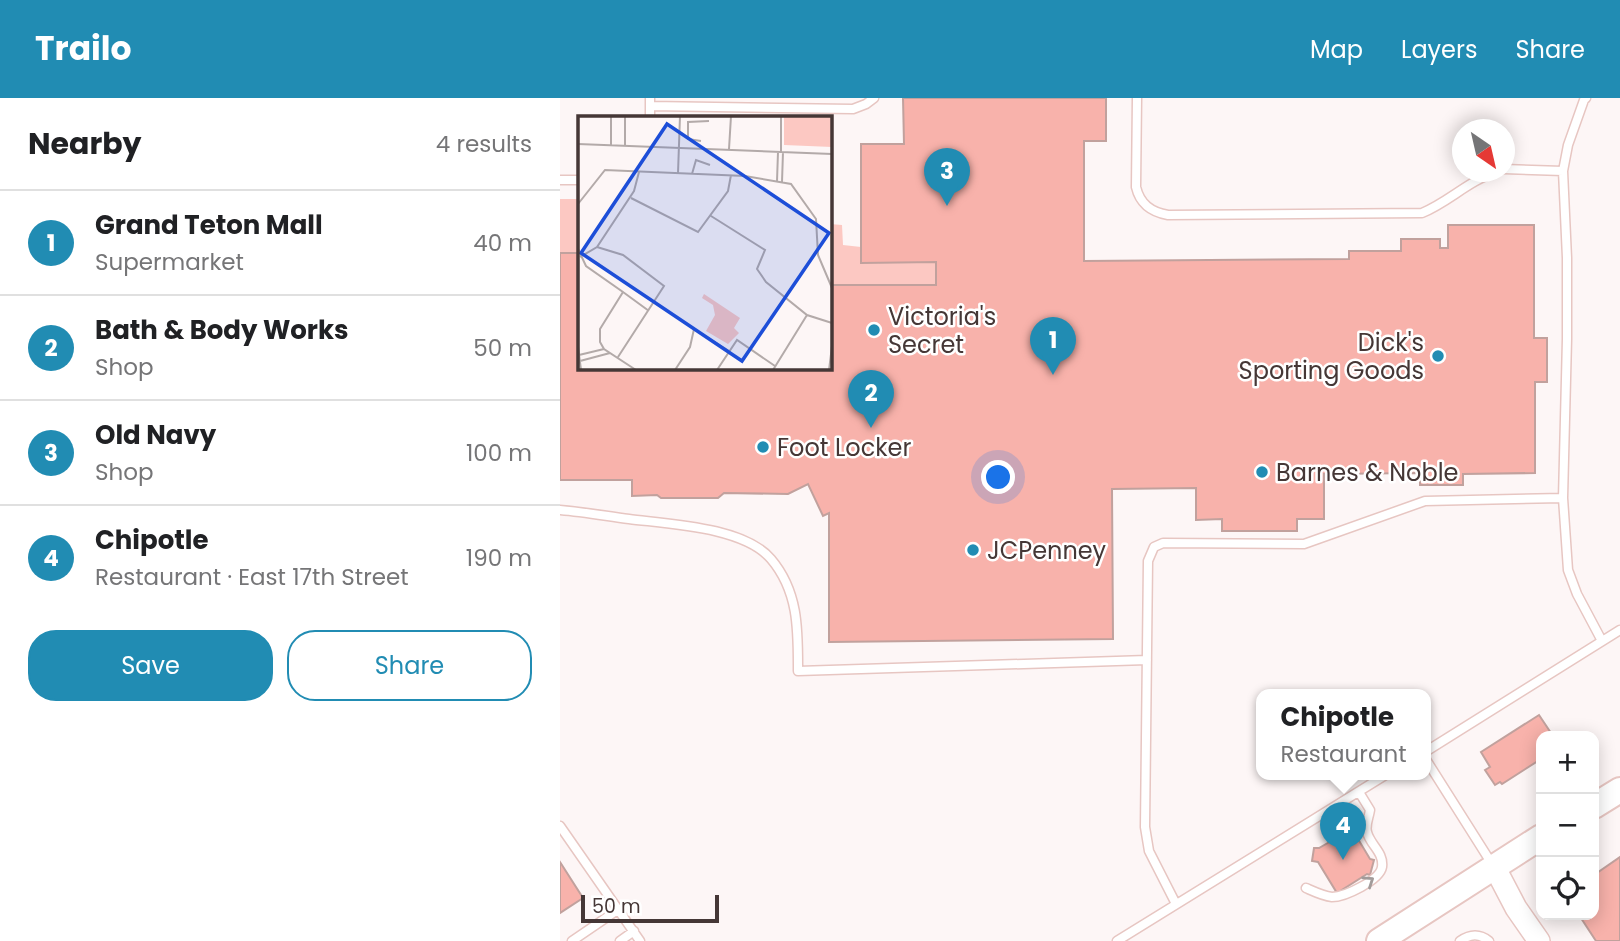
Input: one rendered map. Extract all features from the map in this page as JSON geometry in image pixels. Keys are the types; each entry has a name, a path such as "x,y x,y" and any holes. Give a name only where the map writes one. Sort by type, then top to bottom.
{"main road":[{"path":"1599,803 1620,790"},
{"path":"1379,941 1536,840"}],"street":[{"path":"1494,866 1516,908 1539,941"}],"lane":[{"path":"650,102 853,109 874,98"},
{"path":"1137,98 1136,187 1143,203 1151,211 1159,213 1422,213 1474,182"},
{"path":"1586,98 1568,145 1563,171 1567,258 1563,498 1568,570 1577,594 1602,641"},
{"path":"1515,169 1563,171"},
{"path":"560,180 578,180"},
{"path":"1176,904 1149,850 1144,827 1149,561 1154,547 1163,542 1304,544 1425,501 1563,498"},
{"path":"560,510 705,528 746,541 761,549 780,573 792,600 797,622 798,671 1147,660"},
{"path":"1431,748 1620,630"},
{"path":"1431,767 1494,866"},
{"path":"1117,941 1378,780"},
{"path":"1306,888 1320,895 1336,897 1366,884 1377,877 1382,869 1382,857 1367,834 1370,810 1359,792"},
{"path":"560,826 640,941"},
{"path":"572,941 619,909"},
{"path":"620,941 634,931"},
{"path":"1460,941 1481,935 1489,941"}],"shaded area":[{"path":"560,199 578,199 578,253 560,253"},
{"path":"831,224 842,225 843,245 861,247 862,263 936,262 936,285 831,285"}],"building":[{"path":"903,98 1106,98 1106,141 1084,141 1084,261 1349,259 1349,251 1401,251 1401,239 1440,239 1440,248 1448,248 1448,225 1534,225 1534,338 1547,338 1547,382 1535,382 1535,473 1463,474 1463,485 1420,485 1420,473 1324,474 1324,519 1297,519 1297,531 1222,531 1222,519 1196,520 1196,488 1112,489 1113,639 829,642 829,513 823,516 808,484 788,494 724,493 718,498 661,498 657,495 632,496 632,480 560,480 560,253 578,253 578,369 831,369 831,285 936,285 936,262 861,263 861,144 904,144"},
{"path":"1539,715 1550,731 1536,731 1536,762 1502,784 1500,782 1495,785 1485,770 1490,767 1481,752"},
{"path":"1352,829 1370,859 1374,860 1370,875 1367,874 1337,893 1318,862 1312,861 1314,848 1319,848"},
{"path":"1620,857 1620,941 1596,941 1582,920 1599,920 1599,872"},
{"path":"560,862 583,898 560,913"}],"place":[{"name":"Old Navy","path":"947,206"},
{"name":"Victoria's Secret","path":"874,330"},
{"name":"Dick's Sporting Goods","path":"1438,356"},
{"name":"Grand Teton Mall","path":"1053,375"},
{"name":"Bath & Body Works","path":"871,428"},
{"name":"Foot Locker","path":"763,447"},
{"name":"Barnes & Noble","path":"1262,472"},
{"name":"JCPenney","path":"973,550"},
{"name":"Chipotle","path":"1343,860"}]}
